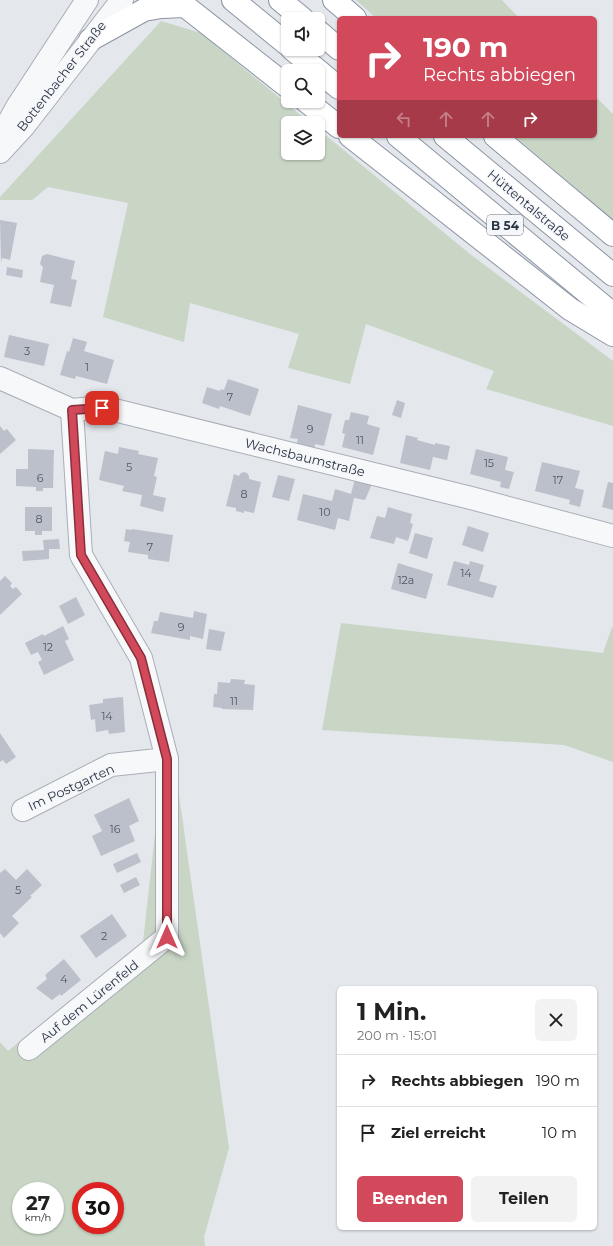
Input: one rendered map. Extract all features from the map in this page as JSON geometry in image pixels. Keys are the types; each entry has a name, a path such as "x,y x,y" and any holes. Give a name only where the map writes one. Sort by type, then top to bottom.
{"highway":[{"path":"233,0 281,39"},
{"path":"280,0 295,12"},
{"path":"334,0 353,16"},
{"path":"90,40 144,10 183,3 281,81"},
{"path":"325,37 337,47"},
{"path":"300,56 337,86"},
{"path":"315,108 337,125"},
{"path":"353,138 570,309 613,335"},
{"name":"B 54","path":"400,138 613,314"},
{"name":"Hüttentalstraße","path":"447,138 613,275"},
{"path":"497,138 613,235"}],"street":[{"name":"Bottenbacher Straße","path":"0,138 10,117 87,0"},
{"name":"Bottenbacher Straße","path":"0,152 24,126 122,0"},
{"name":"Wachsbaumstraße","path":"0,378 72,410 102,408 471,498 613,536"},
{"path":"72,410 81,555 141,658 167,759"},
{"name":"Im Postgarten","path":"23,810 111,765 167,759"},
{"name":"Auf dem Lürenfeld","path":"29,1049 167,937 167,759"}],"green space":[{"path":"356,0 502,0 517,16 374,16"},
{"path":"161,21 201,33 281,99 281,108 292,108 302,116 281,116 281,160 325,160 325,135 470,254 613,361 613,426 486,389 494,371 366,324 350,384 288,368 299,334 190,303 184,342 103,317 128,203 48,187 32,200 0,200 0,197"},
{"path":"597,98 613,114 613,224 583,194 516,138 597,138"},
{"path":"341,623 603,653 612,627 613,762 564,745 322,730"},
{"path":"168,717 229,1148 204,1237 205,1246 0,1246 0,1042 8,1051 143,942"}],"building":[{"path":"0,220 17,223 10,260 2,258 1,263"},
{"path":"47,254 75,261 71,279 77,280 71,307 50,303 54,285 40,282 43,267 40,264 42,256"},
{"path":"7,267 23,270 22,278 6,275"},
{"path":"9,335 49,344 44,366 4,357"},
{"path":"73,338 87,342 84,351 114,360 107,384 76,376 75,379 60,375 67,351 69,352"},
{"path":"228,379 259,389 250,416 220,406 219,409 202,403 207,387 220,391 221,389 224,390"},
{"path":"397,400 405,403 401,418 392,415"},
{"path":"298,405 332,414 324,446 315,444 314,450 296,445 298,439 290,438"},
{"path":"351,412 369,416 367,424 380,428 373,455 342,447 345,434 342,433 345,420 349,420"},
{"path":"0,426 4,431 7,429 16,440 0,454"},
{"path":"406,435 435,445 435,443 450,446 447,460 433,457 430,470 400,463"},
{"path":"119,447 139,451 138,454 158,458 154,476 157,477 153,495 166,498 163,512 140,506 142,495 122,491 124,486 99,480 105,451 118,454"},
{"path":"28,449 54,450 53,488 43,488 43,491 36,491 36,487 16,486 16,469 28,469"},
{"path":"476,449 508,457 505,470 514,472 509,489 500,487 501,482 470,474"},
{"path":"542,462 580,471 575,488 584,490 580,507 569,504 570,500 535,491"},
{"path":"243,472 247,473 249,479 261,482 254,513 236,511 236,508 226,506 234,474 239,476"},
{"path":"278,475 295,479 289,501 272,497"},
{"path":"355,479 372,484 365,500 354,498 349,521 338,518 335,530 297,520 303,494 332,501 335,489 351,494"},
{"path":"608,482 613,483 613,510 602,507"},
{"path":"25,507 52,507 52,531 42,531 42,535 35,535 35,531 25,531"},
{"path":"388,507 412,514 410,523 413,524 408,541 396,537 394,544 370,538 377,516 385,518"},
{"path":"468,526 489,533 483,552 462,545"},
{"path":"126,529 173,535 169,562 148,559 148,555 128,552 130,542 124,541"},
{"path":"415,533 433,538 427,559 409,553"},
{"path":"59,539 60,549 49,549 49,559 23,561 22,551 44,550 43,540"},
{"path":"454,561 469,565 470,561 484,565 479,581 497,586 493,598 447,585"},
{"path":"398,563 433,574 426,599 391,589"},
{"path":"5,576 12,583 10,586 13,589 16,587 22,594 0,615 0,581"},
{"path":"76,597 85,615 68,624 59,606"},
{"path":"194,611 207,614 203,639 190,636 190,640 151,633 154,621 158,621 160,612 193,618"},
{"path":"63,626 69,639 65,641 74,660 44,675 38,662 42,660 38,652 31,655 25,643 43,634 44,636"},
{"path":"209,629 225,632 221,651 206,649"},
{"path":"231,679 245,680 244,684 255,685 253,710 222,709 213,707 214,694 217,694 218,682 230,683"},
{"path":"123,697 125,732 109,734 108,730 96,732 95,719 91,720 89,705 103,703 103,699"},
{"path":"0,733 16,757 6,764 3,760 0,762"},
{"path":"129,798 139,821 129,826 135,841 101,856 92,836 102,831 94,815"},
{"path":"137,853 141,862 117,873 113,864"},
{"path":"5,869 16,880 27,869 42,885 12,916 19,923 4,938 0,933 0,873"},
{"path":"136,877 140,885 124,893 120,885"},
{"path":"112,914 127,936 96,958 80,936"},
{"path":"64,959 81,980 61,996 60,994 52,1000 36,988 47,979 45,975"}],"route":[{"path":"102,408 72,410 81,555 141,658 167,759 167,937"}]}
